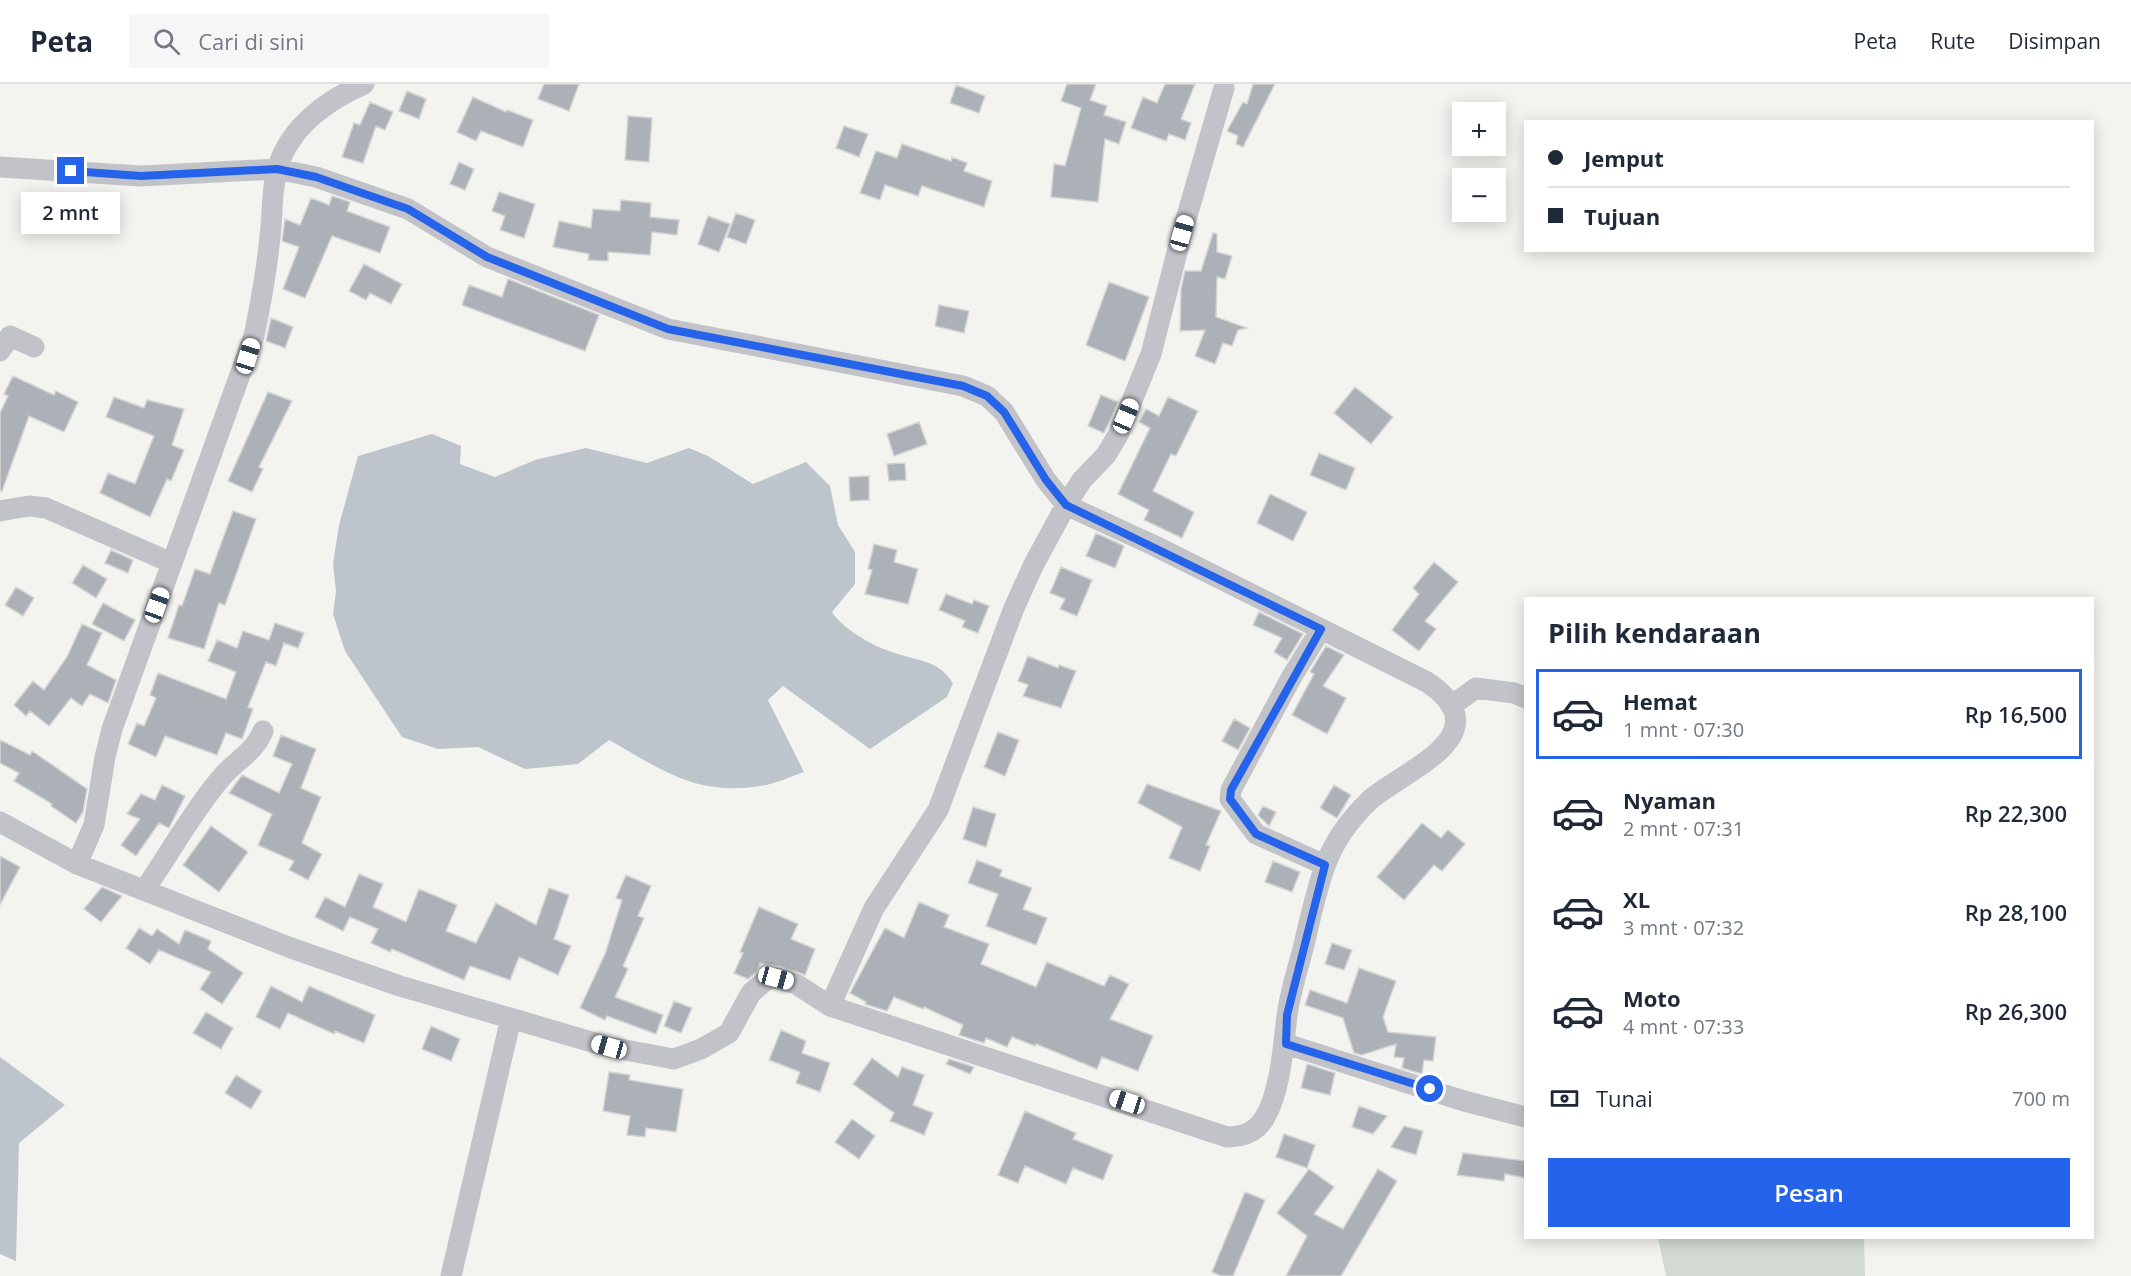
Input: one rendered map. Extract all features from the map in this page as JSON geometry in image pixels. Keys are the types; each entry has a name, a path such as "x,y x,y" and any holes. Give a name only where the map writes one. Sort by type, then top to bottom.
{"street":[{"path":"77,864 94,825 105,756 112,729 254,336 265,284 277,169 285,149 313,114 329,102 364,84"},
{"path":"830,1006 874,908 938,810 1014,608 1034,564 1082,480 1112,447 1151,354 1182,233 1224,88"},
{"path":"0,167 141,176 277,169 359,190 408,209 487,257 668,329 963,386 987,396 1004,412 1046,480 1066,505 1427,682 1442,693 1451,706 1455,720 1443,749 1427,763 1373,798 1361,809 1340,836 1325,865 1287,1015 1286,1044 1265,1119 1248,1134 1240,1137 1227,1137 830,1006 796,984 776,978 766,980 750,993 729,1034 720,1040 674,1059 609,1047 400,986 302,952 77,864 0,822"},
{"path":"0,351 8,336 34,347"},
{"path":"0,511 29,506 46,508 172,563"},
{"path":"1321,629 1231,790 1230,799 1256,834 1325,865"},
{"path":"1451,706 1476,688 1503,691 1524,697"},
{"path":"145,890 211,791 231,768 250,753 263,731"},
{"path":"450,1276 511,1018"},
{"path":"1286,1044 1464,1101 1524,1116"}],"shaded area":[{"path":"432,434 461,446 460,464 495,477 535,460 586,448 647,463 689,448 708,456 753,484 806,462 830,486 838,525 855,552 855,584 832,612 850,630 874,645 924,661 940,669 953,683 947,697 870,749 783,686 768,700 804,772 766,785 737,788 698,784 680,778 609,740 578,764 525,769 478,747 438,749 402,737 345,651 333,614 336,591 333,564 339,525 358,456"},
{"path":"0,1057 65,1105 19,1143 16,1261 0,1254"},
{"path":"1658,1239 1864,1239 1865,1276 1666,1276"}],"building":[{"path":"544,84 579,84 569,111 538,99"},
{"path":"1067,84 1096,84 1090,100 1107,106 1104,115 1126,122 1119,144 1105,139 1098,202 1051,197 1054,164 1065,166 1081,108 1061,101"},
{"path":"1165,84 1195,84 1181,119 1191,123 1185,140 1169,134 1166,141 1131,128 1143,97 1157,103"},
{"path":"1253,84 1275,84 1243,147 1236,144 1238,136 1227,131 1243,102 1247,104"},
{"path":"956,85 985,96 979,113 950,103"},
{"path":"407,91 426,99 419,119 399,111"},
{"path":"473,97 506,112 507,110 533,120 523,147 481,131 476,141 457,132"},
{"path":"370,102 393,112 385,130 376,126 363,163 342,157 354,123 360,125"},
{"path":"628,116 652,118 649,162 625,160"},
{"path":"844,126 868,134 859,157 836,148"},
{"path":"902,144 951,161 952,157 967,163 964,171 992,181 984,207 922,186 918,196 885,185 880,200 860,193 876,151 897,158"},
{"path":"459,162 474,169 465,190 450,184"},
{"path":"499,192 535,204 524,238 500,230 505,216 492,211"},
{"path":"332,196 350,202 347,211 390,227 380,253 332,236 305,298 283,289 299,247 282,241 285,219 300,225 311,198 329,205"},
{"path":"621,200 651,203 650,217 679,220 677,235 652,232 650,255 608,252 608,261 588,260 589,254 553,247 559,221 591,228 593,209 620,211"},
{"path":"736,213 755,220 746,244 727,237"},
{"path":"708,216 730,224 719,252 698,244"},
{"path":"1213,233 1217,234 1217,252 1232,256 1225,279 1217,277 1216,317 1247,328 1238,330 1232,346 1223,343 1215,364 1195,356 1205,330 1180,331 1181,289 1185,271 1201,271"},
{"path":"364,264 402,284 391,304 370,293 366,300 349,291"},
{"path":"508,279 599,315 585,351 462,305 469,285 502,297"},
{"path":"1109,282 1149,297 1125,361 1086,345"},
{"path":"939,305 969,311 964,333 935,326"},
{"path":"271,318 293,327 285,348 266,341"},
{"path":"13,376 54,395 56,391 78,402 64,432 29,416 2,491 0,491 0,413 8,396 4,394"},
{"path":"1355,387 1393,417 1371,444 1334,413"},
{"path":"268,392 292,401 259,467 263,469 252,492 228,481"},
{"path":"1101,395 1118,402 1104,433 1088,426"},
{"path":"114,397 144,408 147,400 184,409 172,445 184,450 171,481 167,479 150,517 100,493 108,473 135,484 154,436 106,417"},
{"path":"1168,397 1198,411 1176,456 1171,454 1153,491 1194,512 1182,538 1144,520 1149,510 1118,494 1150,428 1139,422 1146,409 1159,416"},
{"path":"919,422 927,444 894,456 887,434"},
{"path":"1319,453 1355,468 1346,490 1310,475"},
{"path":"905,463 906,480 889,481 887,464"},
{"path":"869,476 869,500 850,501 849,477"},
{"path":"1270,494 1307,512 1293,541 1257,523"},
{"path":"233,511 256,519 225,605 219,603 204,649 168,638 195,569 210,574"},
{"path":"1096,533 1124,546 1115,568 1086,556"},
{"path":"874,544 897,550 894,562 918,569 908,604 865,594 872,570 868,569"},
{"path":"111,550 133,560 128,573 105,563"},
{"path":"1434,562 1458,582 1425,621 1436,629 1419,651 1392,630 1419,594 1413,588"},
{"path":"83,565 107,579 96,598 72,583"},
{"path":"1061,567 1092,580 1077,616 1060,609 1065,599 1050,593"},
{"path":"16,587 34,598 23,616 5,605"},
{"path":"946,594 972,604 974,600 989,606 978,633 962,627 965,621 939,610"},
{"path":"103,603 135,620 124,641 92,624"},
{"path":"1259,612 1303,634 1287,660 1274,652 1282,638 1253,625"},
{"path":"275,623 304,633 298,648 284,643 276,666 266,662 248,707 253,709 242,739 226,733 217,755 165,736 156,757 128,744 137,723 144,726 156,698 150,695 158,673 226,699 236,672 208,661 217,640 237,648 243,631 269,640"},
{"path":"82,624 102,633 87,665 116,680 108,703 90,694 82,706 71,698 49,726 30,711 26,716 14,705 33,681 44,690 67,657"},
{"path":"1326,646 1344,655 1323,686 1346,698 1327,734 1292,715 1314,674 1310,672"},
{"path":"1028,656 1058,668 1059,665 1076,671 1061,708 1023,696 1028,685 1018,681"},
{"path":"1234,719 1250,728 1238,750 1222,741"},
{"path":"998,732 1019,740 1005,776 984,767"},
{"path":"281,735 316,749 301,788 321,797 302,843 322,854 308,880 289,870 294,861 258,845 272,814 229,793 242,775 279,793 292,764 273,756"},
{"path":"0,740 30,755 32,751 87,789 83,812 76,823 51,806 52,804 14,781 19,773 0,763"},
{"path":"1147,784 1221,811 1206,845 1210,846 1200,871 1169,858 1182,827 1138,803"},
{"path":"162,785 185,796 169,828 159,823 136,856 121,845 140,819 127,814 141,794 155,800"},
{"path":"1334,785 1351,795 1337,818 1320,808"},
{"path":"1263,806 1276,812 1269,826 1258,815"},
{"path":"973,807 996,814 986,847 963,839"},
{"path":"1422,823 1441,838 1448,830 1465,844 1442,871 1434,865 1404,900 1377,877"},
{"path":"211,826 248,852 219,892 183,865"},
{"path":"0,856 20,867 0,905"},
{"path":"977,860 1002,870 1000,876 1032,888 1023,909 1047,918 1036,945 986,926 998,894 968,883"},
{"path":"1273,861 1300,872 1292,892 1265,882"},
{"path":"359,874 383,884 373,907 406,922 419,889 457,905 446,931 476,943 496,903 536,925 549,888 569,895 554,939 571,946 558,975 519,957 510,980 470,966 464,980 392,949 390,952 371,943 378,929 350,917 343,931 315,917 325,897 345,907"},
{"path":"626,875 651,886 638,916 644,918 623,966 628,969 615,997 663,1015 656,1034 607,1016 605,1020 580,1008 605,954 622,900 616,898"},
{"path":"102,887 122,896 101,922 84,909"},
{"path":"919,902 949,915 944,927 989,944 981,964 1036,987 1047,962 1104,986 1110,975 1129,984 1110,1019 1153,1036 1138,1071 1102,1057 1097,1069 1036,1044 1035,1046 1012,1037 1007,1047 986,1038 984,1043 959,1035 963,1025 924,1007 923,1009 894,997 887,1011 865,1004 866,1002 850,993 885,928 904,938"},
{"path":"759,907 798,924 791,939 815,949 805,975 780,966 760,963 756,972 748,979 734,973 743,953 740,952"},
{"path":"139,928 152,936 157,929 179,944 185,930 211,941 208,949 243,973 222,1004 200,989 211,972 159,950 150,964 126,948"},
{"path":"1332,943 1352,950 1344,970 1325,964"},
{"path":"1359,968 1396,981 1383,1017 1388,1032 1436,1037 1433,1061 1424,1060 1422,1074 1402,1068 1404,1058 1394,1057 1396,1044 1362,1055 1354,1053 1343,1018 1305,1005 1310,990 1347,1003"},
{"path":"271,986 302,1002 309,986 375,1015 364,1043 335,1031 334,1034 288,1013 280,1029 256,1017"},
{"path":"674,1001 692,1008 681,1033 664,1026"},
{"path":"206,1012 233,1028 221,1049 193,1033"},
{"path":"431,1026 460,1039 451,1061 422,1049"},
{"path":"781,1030 806,1041 802,1053 830,1063 820,1092 796,1083 800,1072 769,1060"},
{"path":"872,1058 898,1077 902,1067 924,1075 913,1105 933,1113 924,1135 890,1121 894,1113 853,1084"},
{"path":"949,1059 974,1067 970,1074 946,1064"},
{"path":"1307,1064 1335,1073 1330,1095 1301,1088"},
{"path":"609,1072 630,1075 629,1080 683,1089 676,1132 646,1128 645,1137 627,1135 630,1116 603,1111"},
{"path":"236,1075 262,1091 251,1109 225,1093"},
{"path":"1359,1106 1387,1116 1373,1134 1352,1127"},
{"path":"1025,1111 1076,1133 1073,1139 1113,1155 1103,1180 1073,1168 1066,1184 1025,1166 1018,1183 998,1175"},
{"path":"852,1119 875,1136 859,1159 835,1142"},
{"path":"1404,1126 1423,1131 1416,1155 1391,1147"},
{"path":"1284,1134 1315,1145 1307,1168 1276,1157"},
{"path":"1463,1153 1524,1161 1524,1178 1505,1174 1504,1181 1457,1175"},
{"path":"1309,1169 1334,1187 1314,1214 1343,1229 1378,1169 1397,1181 1341,1276 1286,1276 1307,1236 1277,1213"},
{"path":"1245,1192 1265,1200 1233,1276 1221,1276 1212,1272"}],"route":[{"path":"71,171 141,176 277,169 316,177 359,190 408,209 487,257 668,329 963,386 987,396 1004,412 1046,480 1066,505 1155,546 1321,629 1291,678 1231,790 1230,799 1256,834 1325,865 1287,1015 1286,1044 1430,1089"}]}
